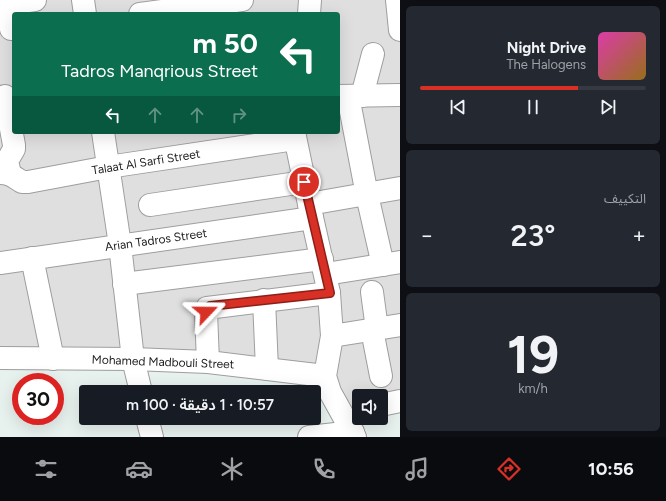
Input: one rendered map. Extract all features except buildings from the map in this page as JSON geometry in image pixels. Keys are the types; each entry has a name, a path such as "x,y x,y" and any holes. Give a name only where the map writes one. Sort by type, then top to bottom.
{"street":[{"path":"11,29 4,3 35,0"},
{"path":"83,0 85,12"},
{"path":"158,12 210,6 242,0"},
{"path":"309,12 310,0"},
{"path":"397,0 400,30"},
{"path":"124,284 326,275 391,264 367,195 350,96 373,54"},
{"path":"350,96 400,95"},
{"path":"6,96 12,133"},
{"path":"5,174 7,161 12,153 14,145 12,134"},
{"path":"103,134 120,246 133,359 139,385"},
{"path":"294,135 310,211 326,275 332,336 326,376 330,392 351,411 354,435 309,437"},
{"name":"Talaat Al Sarfi Street","path":"5,174 22,182 28,182 294,135"},
{"path":"150,205 304,182"},
{"name":"Arian Tadros Street","path":"0,263 120,246 310,211 367,195 400,188"},
{"path":"32,258 53,359"},
{"path":"208,362 207,308 264,300 326,275"},
{"path":"372,292 374,329 381,376"},
{"path":"264,300 267,369"},
{"path":"332,336 400,325"},
{"name":"Mohamed Madbouli Street","path":"0,358 133,359 208,362 326,376"},
{"path":"388,404 400,401"},
{"path":"149,425 152,437"}],"shaded area":[{"path":"0,0 400,0 400,404 388,399 388,389 352,389 352,409 336,389 321,387 321,385 308,385 166,365 0,364"}],"route":[{"path":"206,312 206,309 210,306 330,293 304,182"}]}
